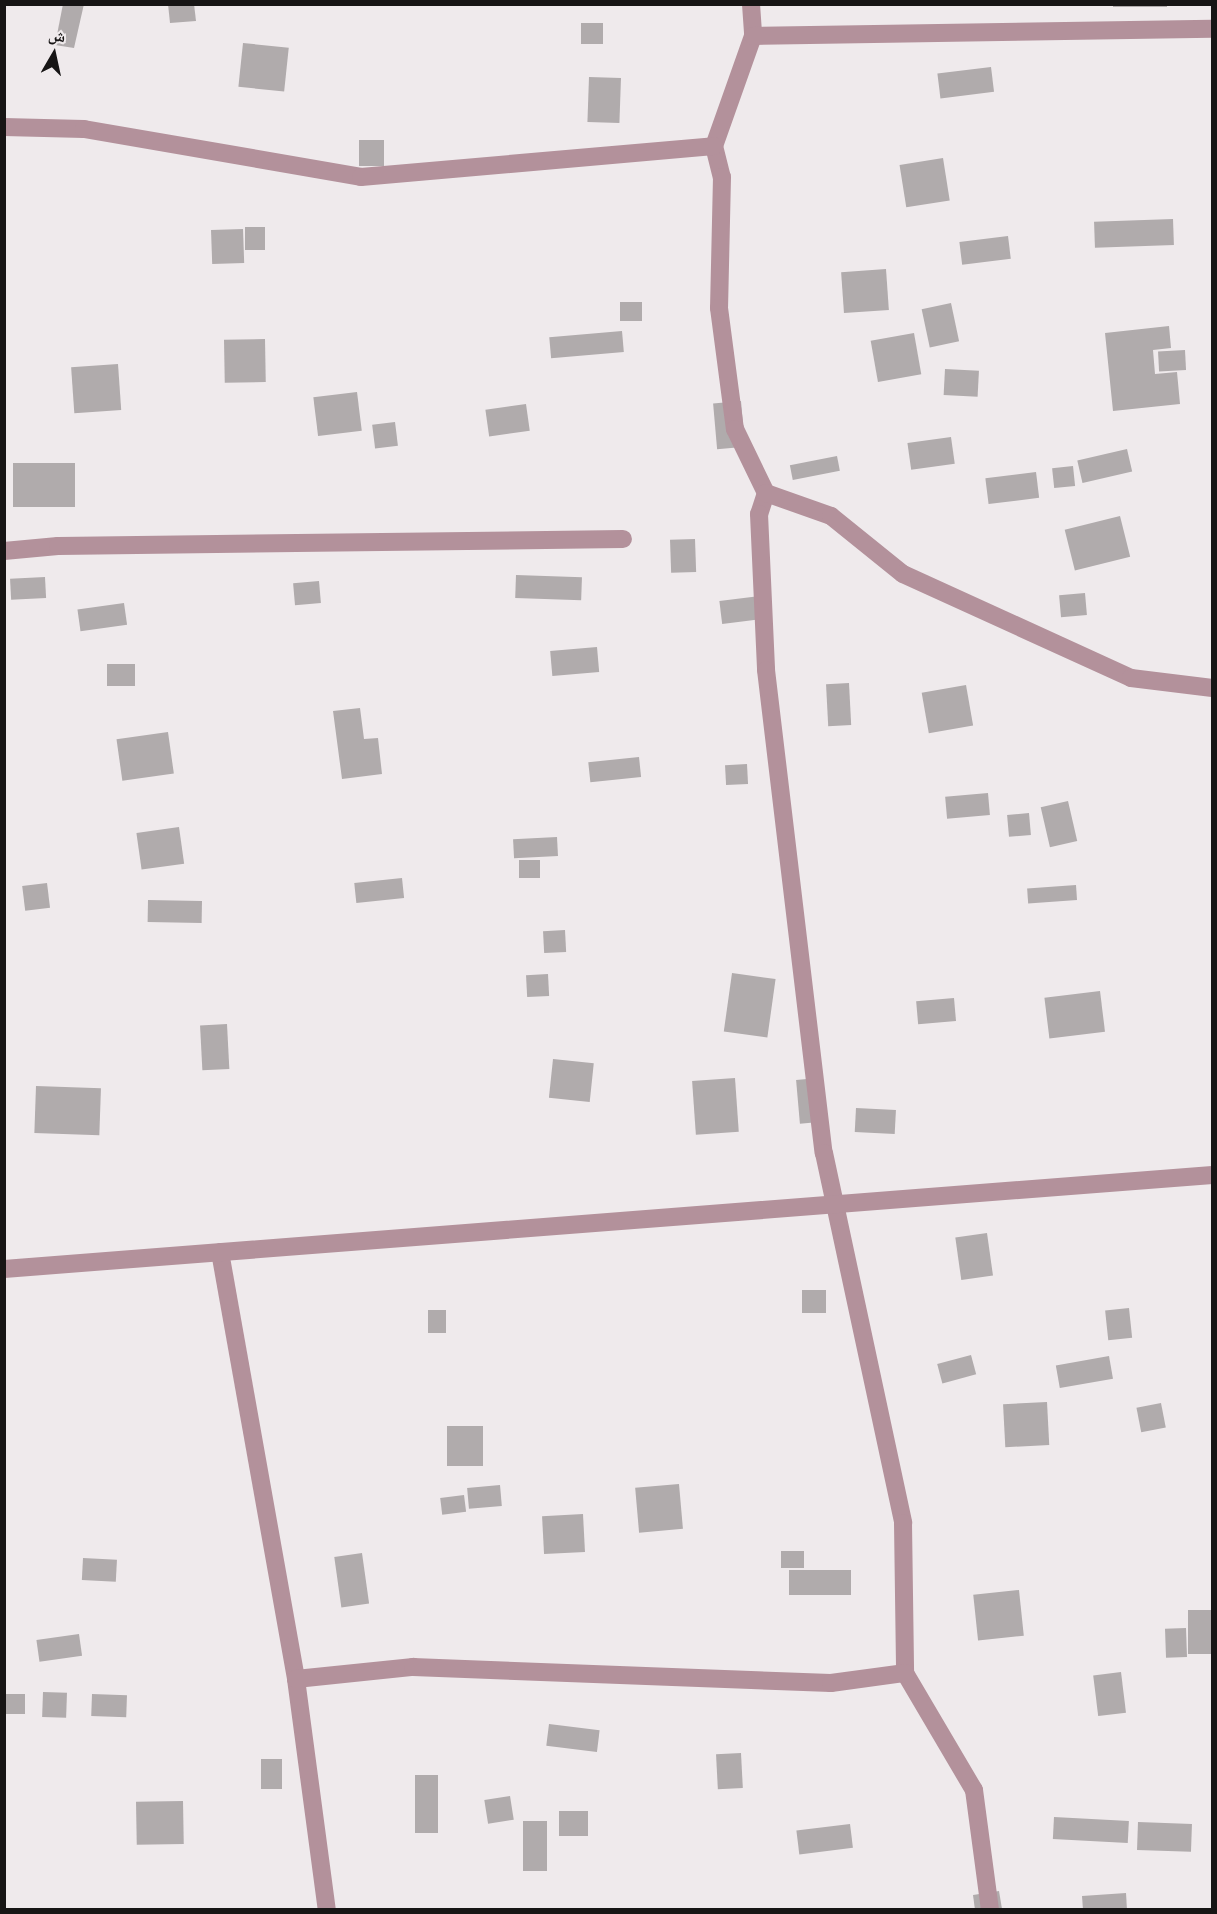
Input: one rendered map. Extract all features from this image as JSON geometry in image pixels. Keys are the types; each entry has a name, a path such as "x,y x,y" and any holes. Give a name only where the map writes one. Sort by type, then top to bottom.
{"street":[{"path":"751,4 753,36 714,146 722,177 719,308 735,429 766,493 759,514 765,670 824,1153 837,1204 903,1523 904,1673 974,1790 990,1910"},
{"path":"753,36 1212,29"},
{"path":"4,127 84,129 361,177 714,146"},
{"path":"766,493 831,516 903,574 1131,678 1212,688"},
{"path":"4,551 58,546 623,539"},
{"path":"4,1269 1212,1175"},
{"path":"220,1252 296,1679 327,1910"},
{"path":"296,1679 413,1667 831,1683 904,1673"}],"building":[{"path":"63,4 84,4 74,48 55,45"},
{"path":"168,4 194,4 196,21 170,23"},
{"path":"1113,4 1167,4 1167,7 1113,7"},
{"path":"581,23 603,23 603,44 581,44"},
{"path":"243,43 289,48 284,92 238,87"},
{"path":"991,67 994,92 940,98 937,74"},
{"path":"589,77 621,78 619,123 587,122"},
{"path":"359,140 384,140 384,166 359,166"},
{"path":"943,158 950,200 906,207 900,165"},
{"path":"1173,219 1174,245 1095,248 1094,222"},
{"path":"245,227 265,227 265,250 245,250"},
{"path":"243,229 244,263 212,264 211,230"},
{"path":"1008,236 1011,259 962,265 959,242"},
{"path":"886,269 889,310 844,313 841,272"},
{"path":"620,302 642,302 642,321 620,321"},
{"path":"951,303 959,341 930,347 922,309"},
{"path":"1169,326 1171,348 1153,350 1155,374 1177,372 1180,404 1113,411 1105,333"},
{"path":"622,331 624,352 551,358 549,337"},
{"path":"914,333 921,374 878,382 871,341"},
{"path":"265,339 266,382 225,383 224,340"},
{"path":"1185,350 1186,370 1159,371 1158,351"},
{"path":"118,364 121,410 74,413 71,367"},
{"path":"945,369 979,371 978,397 944,395"},
{"path":"357,392 362,431 318,436 313,397"},
{"path":"741,401 745,447 717,449 713,403"},
{"path":"526,404 530,431 489,436 485,410"},
{"path":"395,422 398,446 375,449 372,425"},
{"path":"951,437 955,464 911,470 907,443"},
{"path":"1127,449 1132,471 1082,483 1077,460"},
{"path":"837,456 840,471 793,480 790,465"},
{"path":"13,463 75,463 75,507 13,507"},
{"path":"1073,466 1075,486 1054,488 1052,468"},
{"path":"1036,472 1039,498 989,504 985,478"},
{"path":"1120,516 1130,557 1075,571 1065,530"},
{"path":"695,539 696,572 671,573 670,540"},
{"path":"516,575 582,577 581,600 515,598"},
{"path":"45,577 46,598 11,600 10,579"},
{"path":"319,581 321,603 295,605 293,583"},
{"path":"1085,593 1087,615 1061,617 1059,595"},
{"path":"769,595 772,618 722,624 719,601"},
{"path":"124,603 127,625 81,631 77,610"},
{"path":"597,647 599,672 552,676 550,651"},
{"path":"107,664 135,664 135,686 107,686"},
{"path":"849,683 851,725 828,726 826,684"},
{"path":"966,685 973,725 929,733 922,693"},
{"path":"360,708 364,739 378,738 382,774 342,779 333,711"},
{"path":"168,732 174,774 122,781 117,739"},
{"path":"639,757 641,777 590,782 588,762"},
{"path":"747,764 748,784 726,785 725,765"},
{"path":"988,793 990,815 947,819 945,797"},
{"path":"1068,801 1077,841 1050,847 1041,807"},
{"path":"1029,813 1031,835 1009,837 1007,815"},
{"path":"179,827 184,864 142,870 136,833"},
{"path":"557,837 558,856 514,858 513,839"},
{"path":"519,860 540,860 540,878 519,878"},
{"path":"402,878 404,898 356,903 354,883"},
{"path":"47,883 50,908 25,911 22,886"},
{"path":"1076,885 1077,900 1028,903 1027,888"},
{"path":"148,900 202,901 202,923 148,922"},
{"path":"565,930 566,952 544,953 543,931"},
{"path":"732,973 776,979 767,1038 724,1031"},
{"path":"548,974 549,996 527,997 526,975"},
{"path":"1100,991 1105,1032 1049,1039 1044,998"},
{"path":"954,998 956,1021 918,1024 916,1001"},
{"path":"227,1024 229,1069 202,1070 200,1025"},
{"path":"553,1059 594,1063 590,1102 549,1098"},
{"path":"735,1078 739,1132 696,1135 692,1081"},
{"path":"818,1078 822,1122 800,1124 796,1080"},
{"path":"36,1086 101,1088 99,1135 34,1133"},
{"path":"856,1108 896,1110 895,1134 855,1132"},
{"path":"987,1233 993,1276 961,1280 955,1237"},
{"path":"802,1290 826,1290 826,1313 802,1313"},
{"path":"1129,1308 1132,1338 1108,1340 1105,1311"},
{"path":"428,1310 446,1310 446,1333 428,1333"},
{"path":"971,1355 976,1374 942,1383 937,1364"},
{"path":"1109,1356 1113,1379 1060,1388 1056,1365"},
{"path":"1047,1402 1049,1445 1005,1447 1003,1404"},
{"path":"1161,1403 1166,1428 1141,1432 1136,1408"},
{"path":"447,1426 483,1426 483,1466 447,1466"},
{"path":"679,1484 683,1529 639,1533 635,1488"},
{"path":"500,1485 502,1506 469,1509 467,1488"},
{"path":"464,1495 466,1512 442,1515 440,1498"},
{"path":"583,1514 585,1552 544,1554 542,1516"},
{"path":"781,1551 804,1551 804,1568 781,1568"},
{"path":"362,1553 369,1604 341,1607 334,1557"},
{"path":"83,1558 117,1560 116,1582 82,1580"},
{"path":"789,1570 851,1570 851,1595 789,1595"},
{"path":"1019,1590 1024,1636 978,1641 973,1595"},
{"path":"1188,1610 1212,1610 1212,1654 1188,1654"},
{"path":"1186,1628 1187,1657 1166,1658 1165,1629"},
{"path":"79,1634 82,1656 39,1662 36,1640"},
{"path":"1121,1672 1126,1713 1098,1716 1093,1675"},
{"path":"43,1692 67,1693 66,1718 42,1717"},
{"path":"4,1694 25,1694 25,1714 4,1714"},
{"path":"92,1694 127,1695 126,1717 91,1716"},
{"path":"549,1724 600,1730 597,1752 546,1746"},
{"path":"741,1753 743,1788 718,1789 716,1754"},
{"path":"261,1759 282,1759 282,1789 261,1789"},
{"path":"415,1775 438,1775 438,1833 415,1833"},
{"path":"510,1796 514,1820 488,1824 484,1800"},
{"path":"183,1801 184,1844 137,1845 136,1802"},
{"path":"559,1811 588,1811 588,1836 559,1836"},
{"path":"1054,1817 1129,1821 1128,1843 1053,1839"},
{"path":"523,1821 547,1821 547,1871 523,1871"},
{"path":"1138,1822 1192,1824 1191,1852 1137,1850"},
{"path":"850,1824 853,1848 799,1854 796,1831"},
{"path":"999,1891 1002,1909 975,1910 973,1895"},
{"path":"1126,1893 1127,1910 1083,1910 1082,1896"}]}
